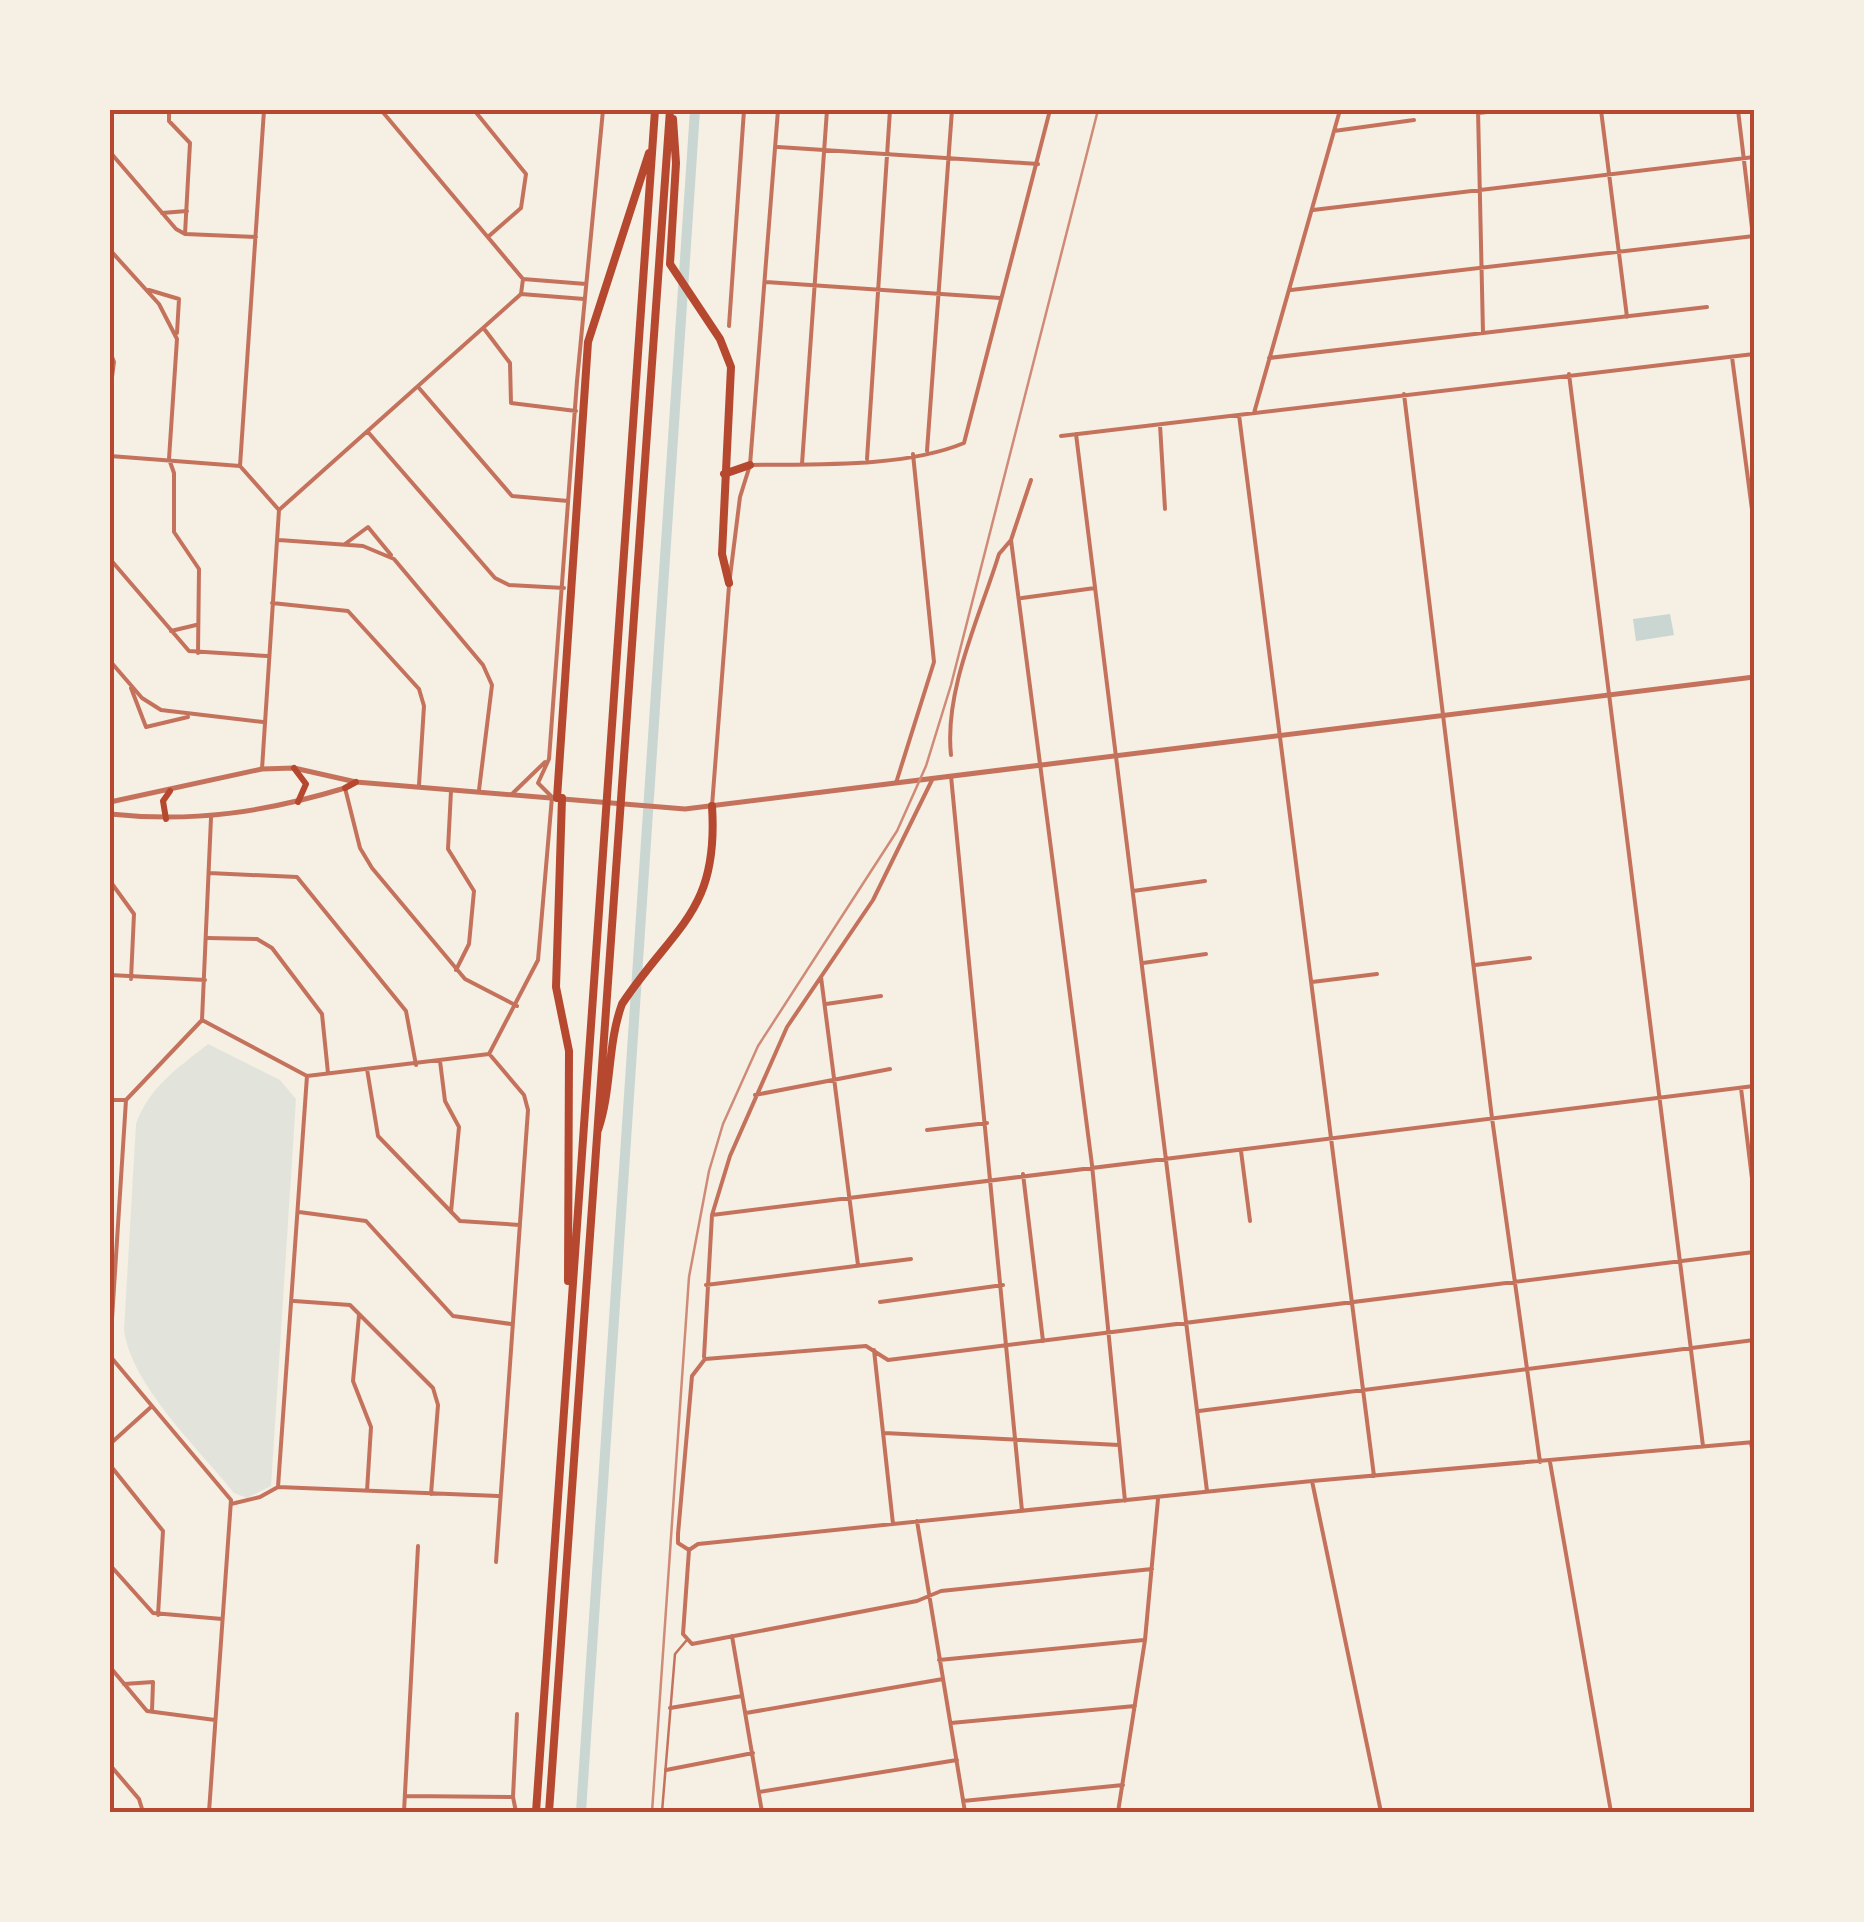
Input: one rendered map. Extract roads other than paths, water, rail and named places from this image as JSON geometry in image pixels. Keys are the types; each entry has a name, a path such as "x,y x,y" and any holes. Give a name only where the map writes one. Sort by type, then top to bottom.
{"highway":[{"path":"536,1812 655,110"},
{"path":"671,110 676,163 670,264 720,340 731,366 722,554 729,582"},
{"path":"549,1812 671,110"},
{"path":"570,1296 564,1260 569,1052 556,987 557,798 585,384 596,312 652,140"},
{"path":"724,474 750,465"},
{"path":"595,1139 610,1096 615,1023 622,1004 690,918 710,873 712,806"}],"main road":[{"path":"294,768 306,784 298,802"},
{"path":"346,788 356,782"},
{"path":"166,820 162,802 170,791"}],"street":[{"path":"169,110 170,123 190,143 185,234"},
{"path":"240,466 264,110"},
{"path":"279,510 521,294 522,279 381,110"},
{"path":"474,110 526,174 521,208 489,236"},
{"path":"557,798 538,782 549,759 584,299 604,110"},
{"path":"729,326 744,110"},
{"path":"712,806 729,582 740,496 750,465 778,110"},
{"path":"802,464 827,110"},
{"path":"867,462 890,110"},
{"path":"927,451 952,110"},
{"path":"750,465 802,464 821,468 964,443 1050,110"},
{"path":"1254,413 1340,110"},
{"path":"1483,333 1478,112 1506,110"},
{"path":"1601,110 1628,317"},
{"path":"1738,110 1754,245"},
{"path":"1334,131 1414,120"},
{"path":"776,146 1038,164"},
{"path":"110,152 162,214 185,234 256,237"},
{"path":"1313,210 1754,157"},
{"path":"162,214 187,210"},
{"path":"1291,290 1754,236"},
{"path":"110,250 159,304 177,338"},
{"path":"522,279 586,284"},
{"path":"766,282 1002,298"},
{"path":"144,289 178,299 169,459 174,474 174,532 199,569 198,653"},
{"path":"521,294 584,299"},
{"path":"1269,358 1707,307"},
{"path":"485,330 510,363 509,396 514,406 576,411"},
{"path":"110,352 110,392"},
{"path":"1060,436 1754,354"},
{"path":"1732,357 1754,525"},
{"path":"1569,374 1703,1446"},
{"path":"419,388 512,496 568,501"},
{"path":"1404,394 1492,1118 1540,1462"},
{"path":"1240,415 1374,1476"},
{"path":"1160,425 1166,509"},
{"path":"368,432 495,578 509,585 564,588"},
{"path":"1076,434 1207,1492"},
{"path":"896,783 934,662 913,454"},
{"path":"110,456 240,466 279,510 262,769"},
{"path":"951,755 948,728 956,695 999,554 1011,540 1031,480"},
{"path":"346,544 370,528 492,680 479,790"},
{"path":"278,540 371,547 394,559"},
{"path":"1011,540 1022,598 1112,1332 1125,1500"},
{"path":"110,559 182,646 198,653 267,656"},
{"path":"1022,598 1095,588"},
{"path":"272,603 348,611 419,689 424,706 419,786"},
{"path":"171,631 198,625"},
{"path":"110,661 153,706 192,716 263,722"},
{"path":"110,802 262,769 294,768 356,782 618,804 712,806 1754,678"},
{"path":"130,684 146,727 192,716"},
{"path":"513,793 549,759"},
{"path":"951,776 993,1178 1022,1511"},
{"path":"705,1359 701,1351 712,1215 754,1095 787,1027 888,875 933,778"},
{"path":"110,814 166,820 211,818 298,802 346,788 364,857 456,970 475,986 517,1006"},
{"path":"451,788 446,844 474,891 469,944 456,970"},
{"path":"490,1054 534,974 541,945 557,798"},
{"path":"209,1812 232,1504 110,1353 126,1100 202,1020 211,818"},
{"path":"209,872 297,876 406,1012 416,1065"},
{"path":"110,881 134,914 131,979"},
{"path":"1133,890 1206,881"},
{"path":"208,938 257,939 272,948 318,1006 328,1073"},
{"path":"1143,963 1206,954"},
{"path":"1476,965 1530,958"},
{"path":"1310,983 1377,974"},
{"path":"110,975 205,980"},
{"path":"821,976 858,1265"},
{"path":"824,1004 881,996"},
{"path":"202,1020 308,1076 490,1054"},
{"path":"490,1054 528,1105 496,1562"},
{"path":"440,1062 445,1101 459,1127 451,1212"},
{"path":"367,1069 378,1136 451,1212 464,1224 520,1225"},
{"path":"754,1095 890,1069"},
{"path":"278,1487 308,1076"},
{"path":"712,1215 1754,1086"},
{"path":"1741,1088 1754,1195"},
{"path":"110,1100 126,1100"},
{"path":"927,1130 986,1123"},
{"path":"1241,1150 1250,1221"},
{"path":"1023,1174 1043,1341"},
{"path":"299,1212 366,1222 453,1316 511,1324"},
{"path":"1152,1569 941,1591 732,1636 686,1641 689,1550 678,1540 692,1376 705,1359 866,1346 888,1360 1754,1252"},
{"path":"706,1285 911,1259"},
{"path":"880,1302 1003,1284"},
{"path":"294,1302 347,1305 359,1312 438,1396 430,1494"},
{"path":"359,1312 353,1381 371,1426 368,1491"},
{"path":"1199,1410 1754,1340"},
{"path":"874,1350 894,1524"},
{"path":"110,1444 152,1406"},
{"path":"884,1434 1120,1445"},
{"path":"689,1550 698,1544 917,1521 1703,1446 1753,1442 1754,1458"},
{"path":"1550,1461 1611,1812"},
{"path":"110,1465 163,1531 158,1615"},
{"path":"1312,1481 1382,1812"},
{"path":"232,1504 260,1497 278,1487 500,1496"},
{"path":"1118,1812 1145,1640 1158,1498"},
{"path":"917,1521 965,1812"},
{"path":"404,1812 418,1546"},
{"path":"110,1565 158,1615 222,1619"},
{"path":"732,1636 762,1812"},
{"path":"939,1660 1145,1640"},
{"path":"110,1668 152,1713 215,1720"},
{"path":"746,1713 943,1679"},
{"path":"124,1684 153,1682 152,1713"},
{"path":"670,1708 742,1696"},
{"path":"951,1723 1136,1706"},
{"path":"516,1812 512,1798 517,1714"},
{"path":"666,1770 753,1754"},
{"path":"759,1792 957,1760"},
{"path":"110,1765 139,1800 143,1812"},
{"path":"963,1801 1122,1785"},
{"path":"405,1796 512,1798"}],"lane":[{"path":"662,1812 674,1654 686,1641"}],"waterway":[{"path":"581,1812 695,110"}],"railway":[{"path":"652,1812 689,1277 709,1171 723,1124 758,1046 897,831 926,766 951,685 1098,110"}]}
